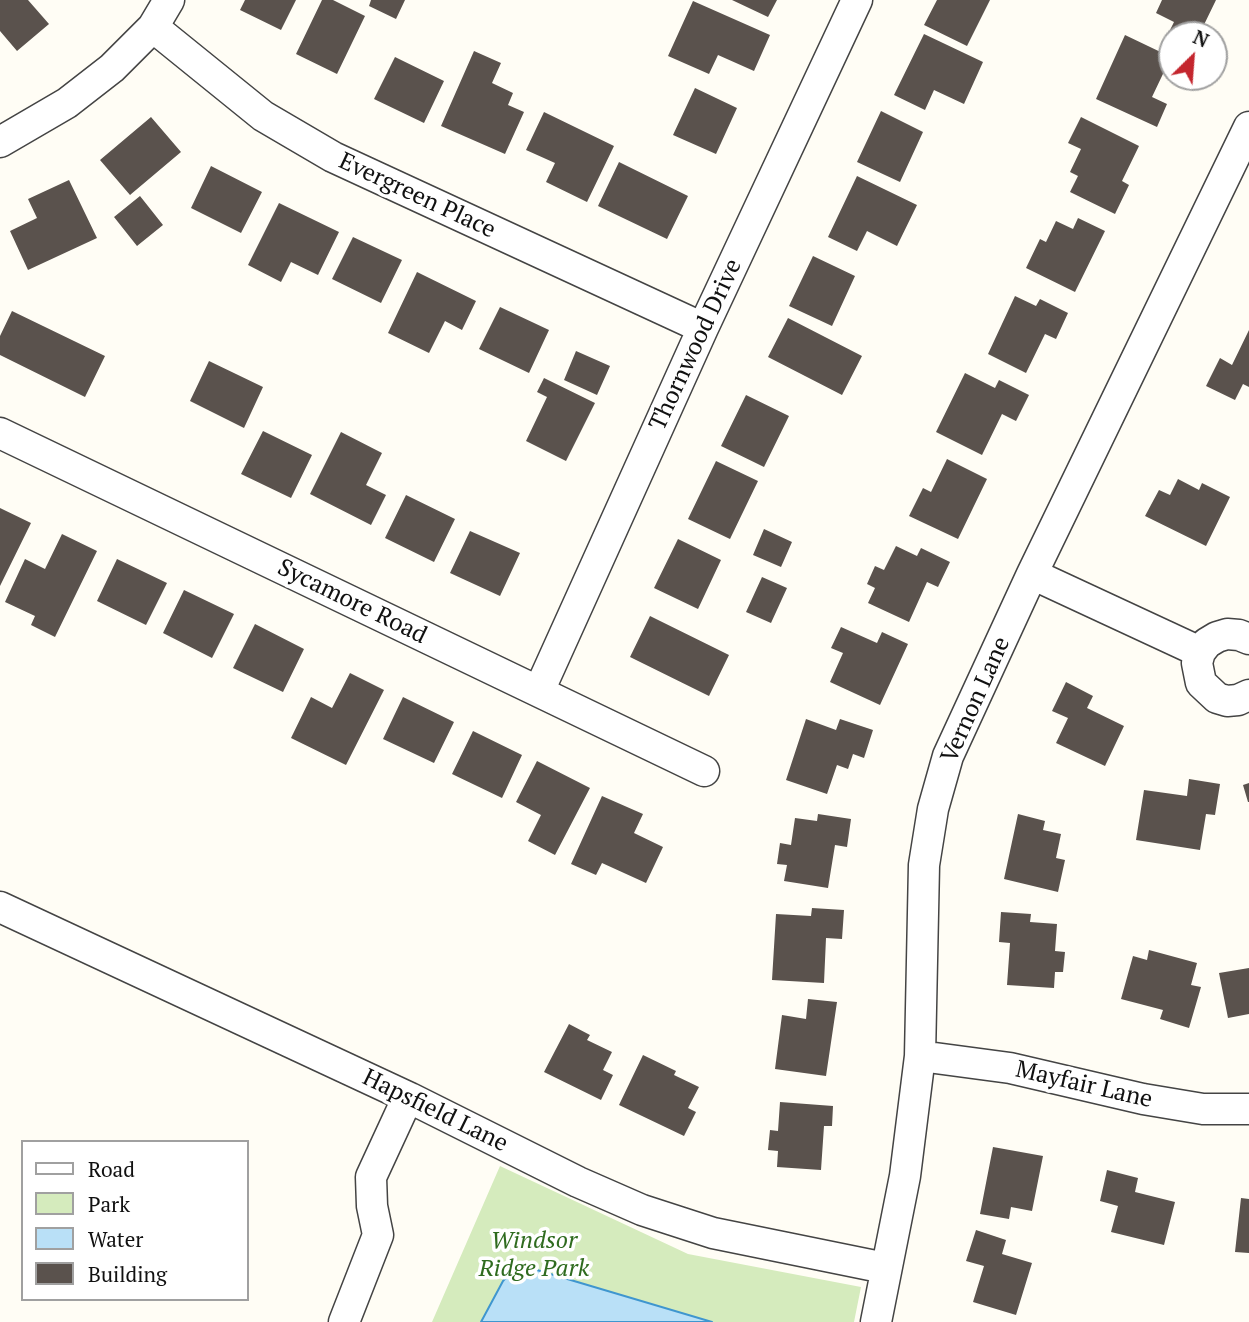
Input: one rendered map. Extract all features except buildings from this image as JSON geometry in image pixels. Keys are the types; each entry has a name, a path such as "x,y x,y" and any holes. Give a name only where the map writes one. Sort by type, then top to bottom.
{"street":[{"path":"0,142 67,103 112,68 153,27 169,0"},
{"name":"Thornwood Drive","path":"539,691 703,328 857,0"},
{"name":"Evergreen Place","path":"153,27 263,116 333,157 703,328"},
{"name":"Vernon Lane","path":"876,1322 905,1176 920,1056 924,865 933,809 948,756 1032,574 1249,127"},
{"name":"Sycamore Road","path":"0,433 704,771"},
{"path":"1032,574 1200,652"},
{"path":"1249,639 1227,634 1207,643 1200,652 1198,673 1208,692 1217,698 1238,700 1249,695"},
{"name":"Hapsfield Lane","path":"0,907 408,1097 578,1182 642,1210 713,1233 885,1268"},
{"name":"Mayfair Lane","path":"920,1056 1010,1068 1143,1099 1191,1107 1249,1109"},
{"path":"344,1322 377,1234 371,1177 408,1097"}],"green space":[{"name":"Windsor Ridge Park","path":"500,1166 688,1254 861,1287 854,1322 432,1322"}],"water":[{"path":"520,1268 537,1270 712,1322 481,1322 503,1281 511,1272"}]}
